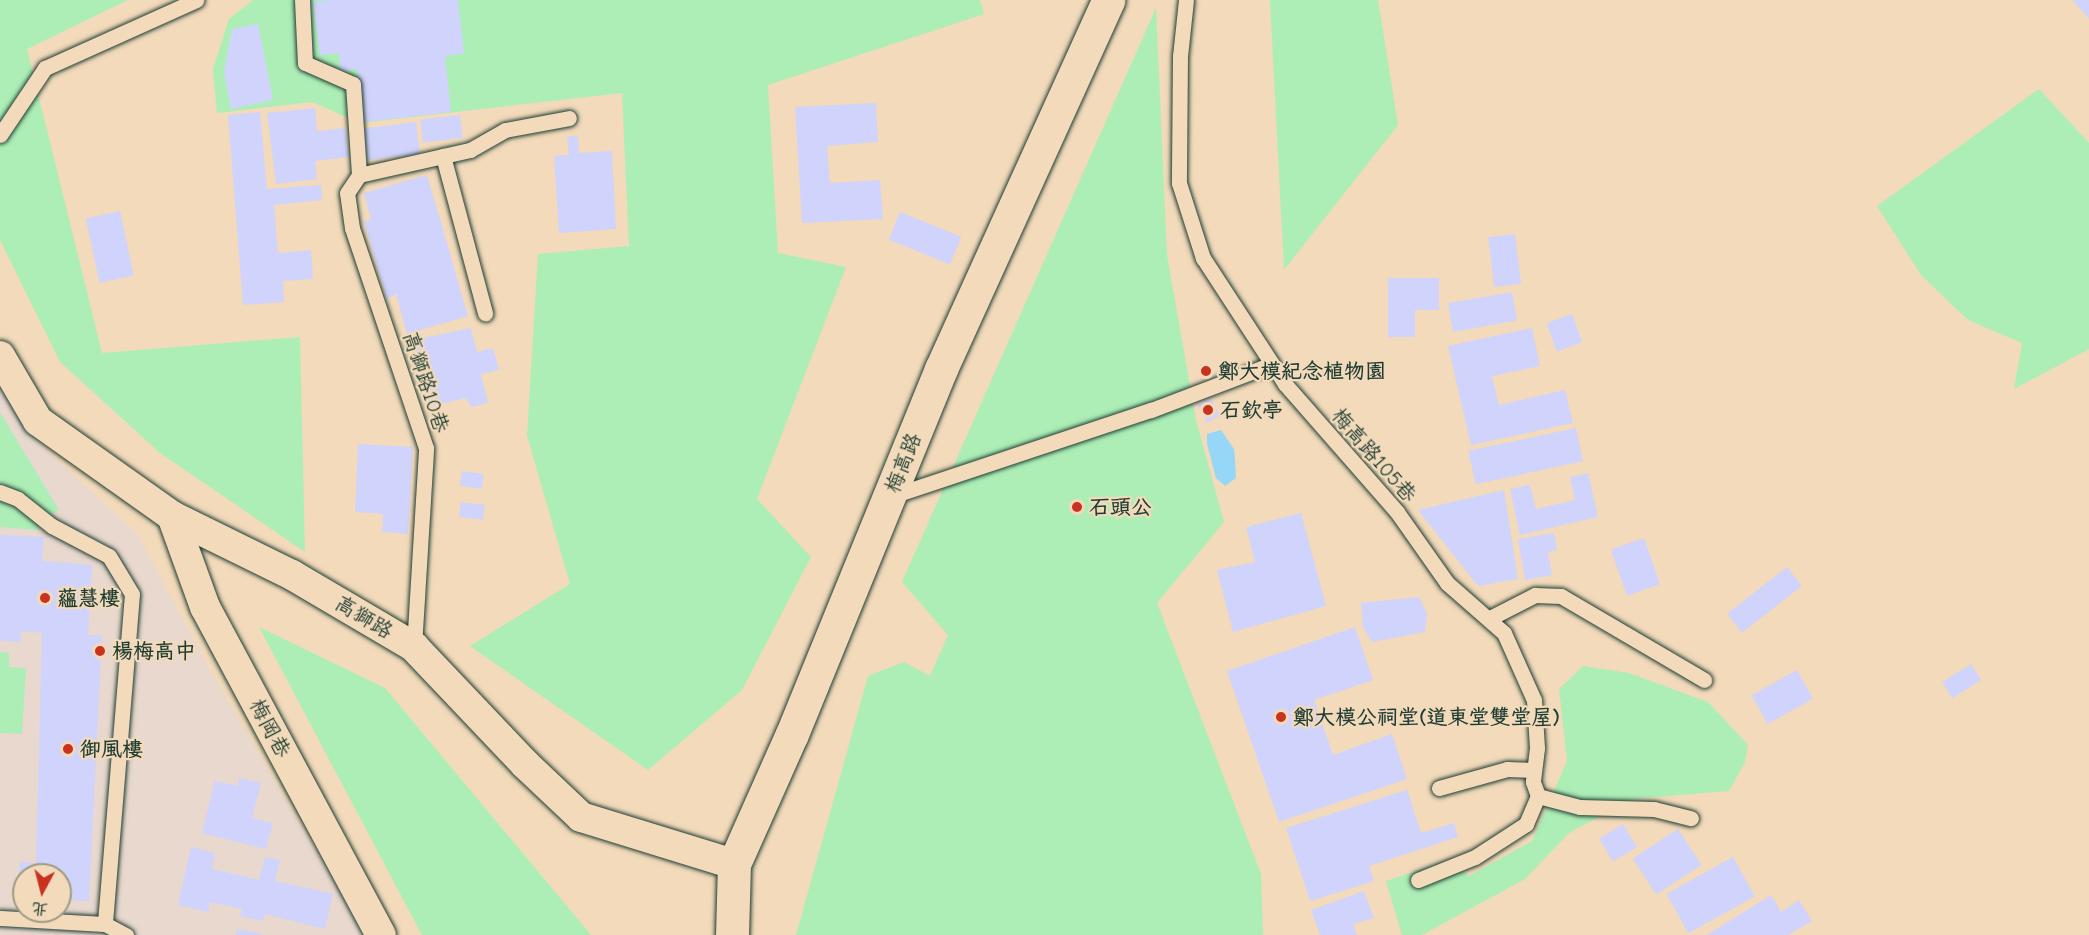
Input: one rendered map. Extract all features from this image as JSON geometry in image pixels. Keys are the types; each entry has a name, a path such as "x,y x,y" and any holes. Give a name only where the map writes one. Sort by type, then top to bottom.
{"street":[{"name":"梅高路","path":"732,935 734,864 792,734 941,369 1108,0"},
{"name":"高獅路","path":"0,356 38,421 171,516 292,575 414,647 525,764 581,817 734,864"},
{"name":"梅岡巷","path":"171,516 205,607 381,935"}],"lane":[{"path":"0,135 45,68 196,0"},
{"name":"高獅路10巷","path":"302,0 305,63 353,84 358,175 347,193 352,228 426,448 414,647"},
{"name":"梅高路105巷","path":"1186,0 1180,56 1179,183 1203,258 1285,384 1397,512 1447,583 1490,618 1504,633 1534,700 1534,770 1538,796"},
{"path":"358,175 470,150 505,130 569,118"},
{"path":"443,156 485,313"},
{"path":"888,498 1152,410 1272,364"},
{"path":"0,492 18,499 52,526 109,556 132,594 105,924"},
{"path":"1490,618 1535,595 1561,596 1704,680"},
{"path":"1439,788 1506,769 1534,770"},
{"path":"1418,880 1475,857 1526,824 1538,796 1580,807 1654,810 1691,818"},
{"path":"0,918 105,924 126,935"}],"shaded area":[{"name":"楊梅高中","path":"0,386 39,443 138,535 213,675 365,935 0,935"}],"green space":[{"path":"0,0 128,0 27,49 102,353 300,337 305,552 160,453 60,362 0,240"},
{"path":"253,0 980,0 984,14 768,85 778,253 846,267 757,499 811,557 742,690 648,770 470,646 570,584 527,436 538,254 629,246 622,93 360,123 312,102 217,113 213,69 229,19"},
{"path":"1270,0 1378,0 1398,125 1284,270"},
{"path":"1156,8 1167,255 1196,420 1224,522 1157,603 1261,874 1263,935 796,935 868,676 904,662 930,676 948,635 902,582"},
{"path":"2039,89 2089,143 2089,349 2014,389 2022,343 1968,320 1921,275 1877,206"},
{"path":"0,412 59,510 49,515 0,484"},
{"path":"0,498 41,525 38,530 0,527"},
{"path":"259,627 385,688 591,935 422,935"},
{"path":"0,652 9,653 9,667 26,668 22,734 0,733"},
{"path":"1583,666 1629,673 1708,702 1748,745 1745,762 1729,791 1632,799 1569,833 1525,879 1422,935 1402,935 1386,881 1447,861 1469,876 1532,841 1567,761 1559,689"}],"water":[{"path":"1221,430 1234,449 1235,460 1236,478 1225,486 1216,478 1207,444 1207,434"}],"building":[{"path":"458,0 464,53 445,56 451,112 363,122 357,69 340,71 339,53 320,55 313,2"},
{"path":"2072,0 2089,0 2089,19"},
{"path":"258,24 273,100 231,109 224,72 232,29"},
{"path":"876,103 878,142 827,146 830,183 880,180 883,219 802,223 795,107"},
{"path":"315,108 317,131 345,128 349,157 315,161 317,179 276,184 267,113"},
{"path":"260,112 267,189 321,185 322,200 274,205 278,253 311,250 313,279 283,281 284,302 243,305 228,115"},
{"path":"460,115 463,138 423,143 420,120"},
{"path":"416,122 420,154 367,160 363,128"},
{"path":"567,136 578,136 579,153 612,151 616,229 559,233 554,156 569,155"},
{"path":"427,175 468,316 407,334 396,294 387,299 364,222 371,220 364,193"},
{"path":"120,211 134,276 99,283 86,218"},
{"path":"900,212 961,237 950,265 889,240"},
{"path":"1515,234 1521,284 1494,287 1488,237"},
{"path":"1388,278 1439,278 1439,310 1415,310 1415,337 1388,337"},
{"path":"1512,292 1517,321 1453,332 1448,303"},
{"path":"1572,314 1582,342 1557,351 1547,323"},
{"path":"471,328 477,352 493,348 499,370 481,374 488,403 471,407 466,398 428,407 413,340"},
{"path":"1532,328 1540,366 1492,376 1499,405 1565,390 1573,423 1471,445 1448,346"},
{"name":"石欽亭","path":"1211,398 1220,416 1207,423 1198,405"},
{"path":"1576,428 1583,461 1475,484 1468,451"},
{"path":"358,444 413,447 408,534 382,532 383,514 355,512"},
{"path":"462,471 484,474 482,489 460,486"},
{"path":"1588,473 1598,517 1520,535 1510,489 1530,485 1536,509 1575,500 1570,477"},
{"path":"1504,490 1518,579 1478,586 1418,510"},
{"path":"461,502 485,505 483,520 459,517"},
{"path":"1301,513 1326,606 1233,632 1217,570 1255,562 1246,527"},
{"path":"1554,533 1557,550 1548,552 1552,575 1525,580 1518,539"},
{"name":"御風樓","path":"0,535 44,537 42,561 92,565 88,635 102,635 89,901 72,900 72,863 36,863 42,633 21,631 21,642 0,641"},
{"path":"1644,538 1660,584 1627,596 1611,549"},
{"path":"1787,567 1802,586 1742,633 1727,614"},
{"name":"鄭大模公祠堂(道東堂雙堂屋)","path":"1419,597 1427,614 1425,632 1372,642 1363,627 1361,603"},
{"name":"鄭大模公祠堂(道東堂雙堂屋)","path":"1355,627 1373,680 1314,700 1333,755 1392,734 1407,779 1279,822 1227,671"},
{"path":"1971,664 1981,680 1952,698 1942,682"},
{"path":"1797,670 1813,699 1768,724 1752,695"},
{"path":"239,778 261,783 252,818 273,823 266,849 202,833 215,781 238,786"},
{"path":"1407,790 1421,833 1454,823 1458,837 1369,866 1374,881 1310,901 1286,828"},
{"path":"1623,824 1637,847 1613,862 1599,838"},
{"path":"1678,829 1701,865 1656,894 1633,858"},
{"path":"191,847 215,853 212,869 259,880 265,857 280,860 275,881 333,894 325,929 265,914 263,921 240,916 242,909 210,902 208,912 178,905"},
{"path":"1733,857 1755,896 1688,933 1667,894"},
{"path":"1364,891 1374,918 1353,924 1357,935 1320,935 1311,910"},
{"path":"1771,895 1781,912 1799,900 1812,921 1788,935 1707,935"},
{"path":"237,929 262,934 262,935 236,935"}],"place":[{"name":"鄭大模紀念植物園","path":"1206,371"},
{"name":"石欽亭","path":"1208,410"},
{"name":"石頭公","path":"1077,507"},
{"name":"蘊慧樓","path":"45,598"},
{"name":"楊梅高中","path":"100,651"},
{"name":"鄭大模公祠堂(道東堂雙堂屋)","path":"1281,717"},
{"name":"御風樓","path":"68,749"}]}
